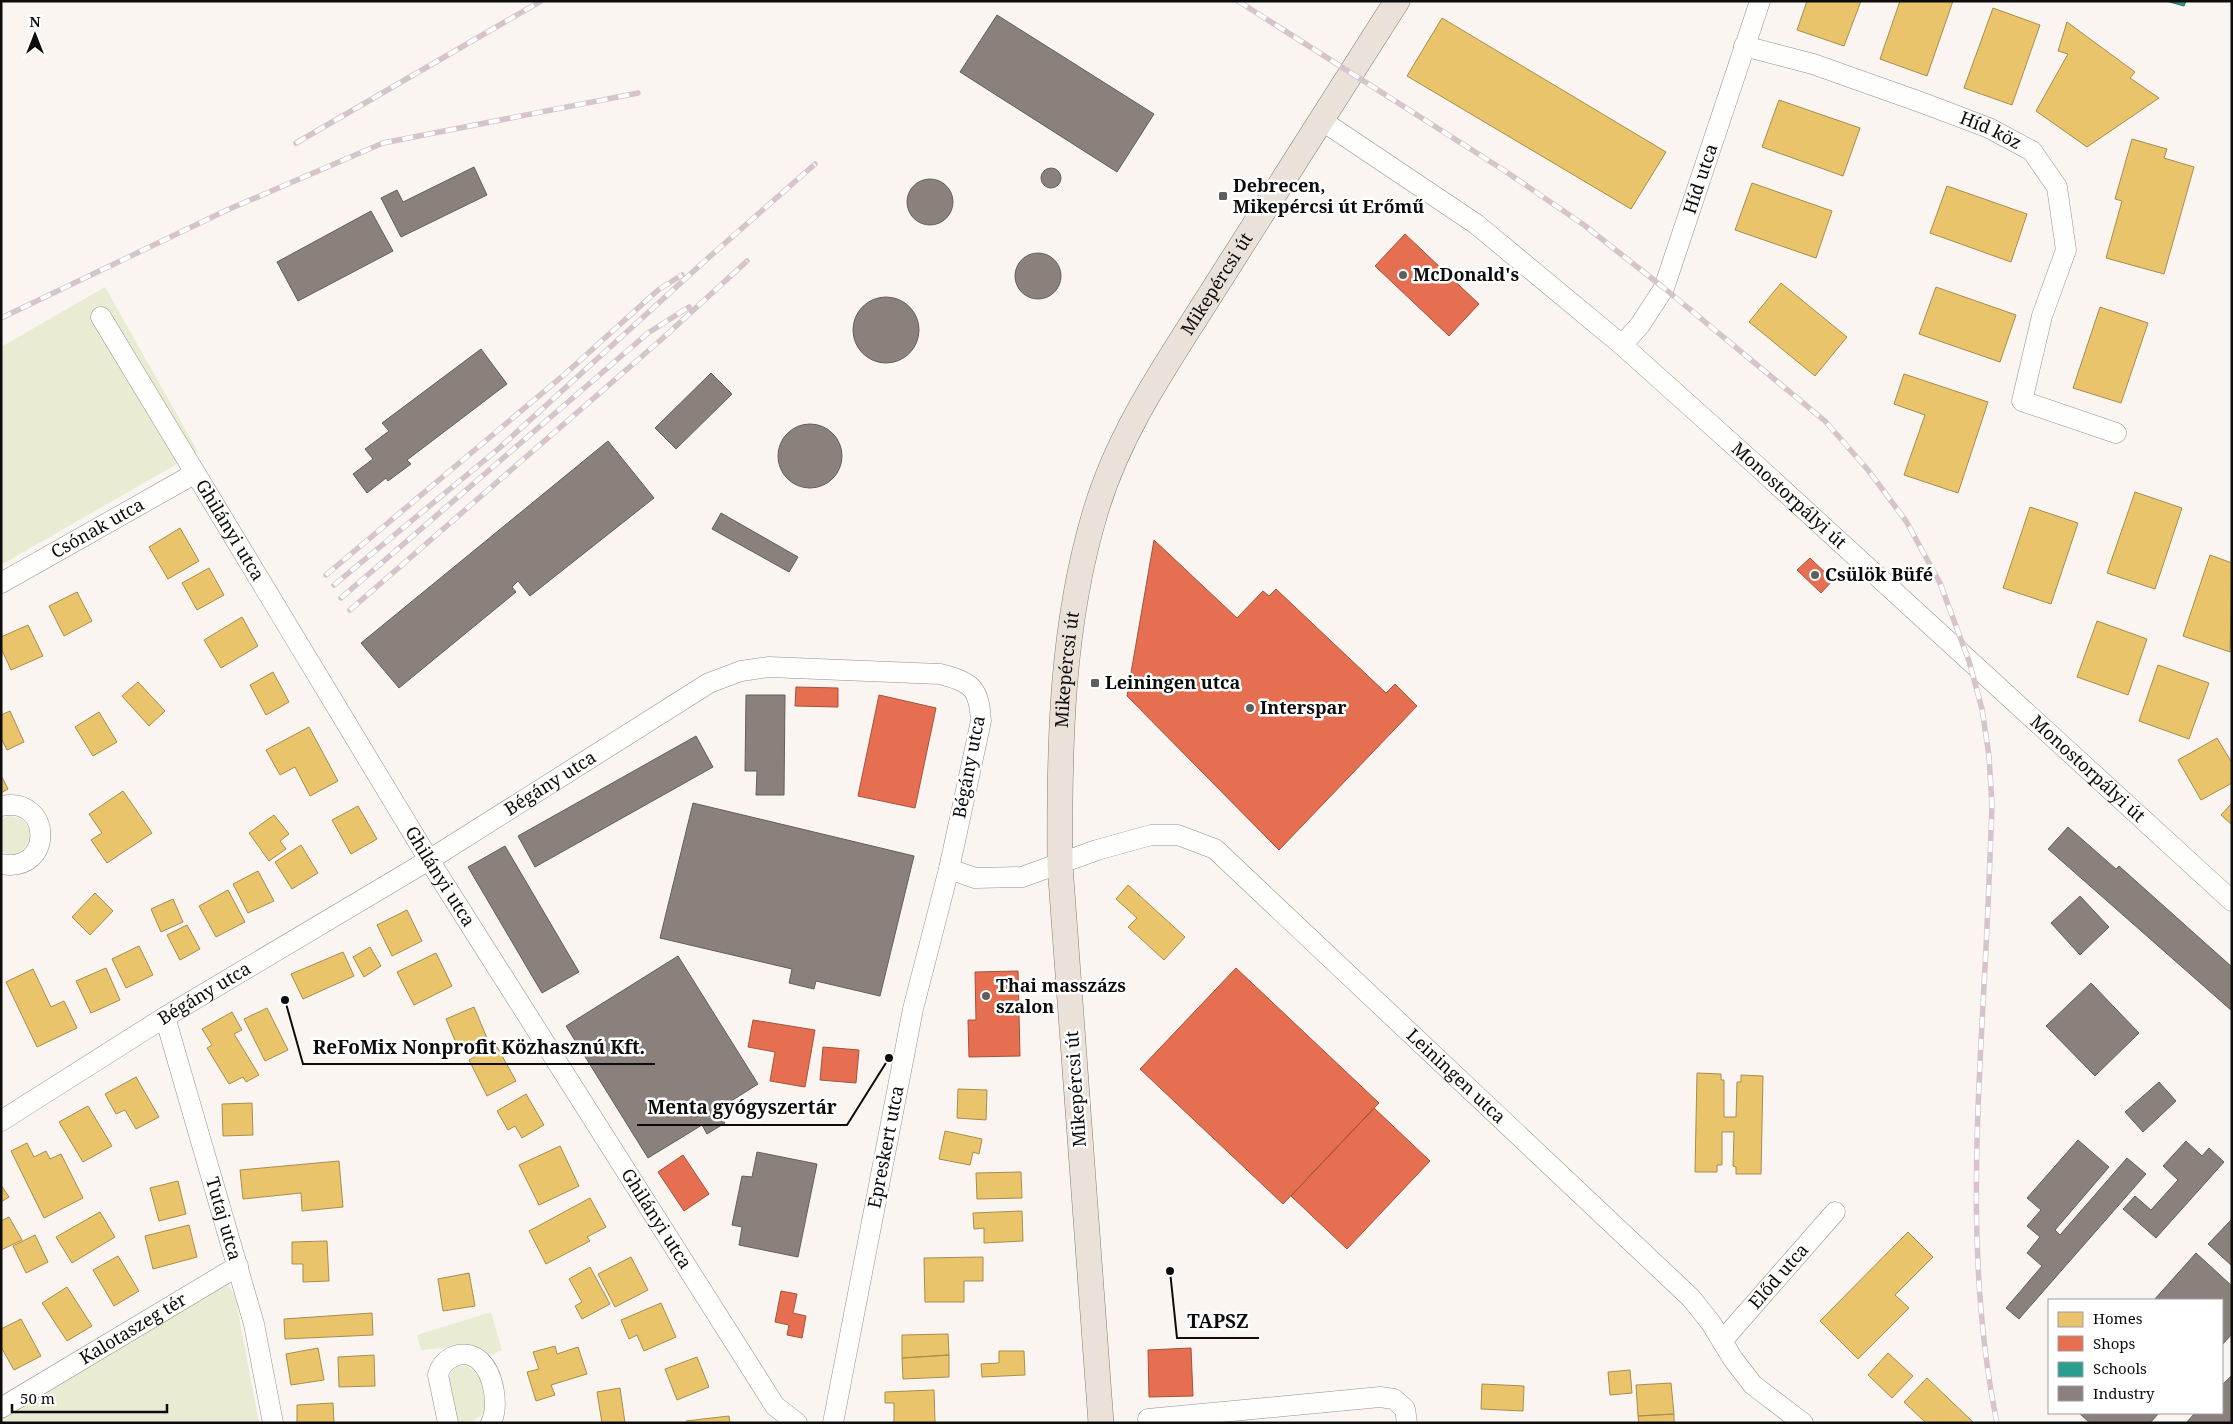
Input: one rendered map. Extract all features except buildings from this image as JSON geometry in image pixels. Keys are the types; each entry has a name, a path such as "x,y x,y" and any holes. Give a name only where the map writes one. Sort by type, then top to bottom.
{"main road":[{"name":"Mikepércsi út","path":"1101,1423 1060,865 1059,788 1063,694 1072,612 1096,509 1132,420 1397,1"}],"street":[{"name":"Híd utca","path":"1622,345 1640,325 1664,288 1760,1"},
{"name":"Híd köz","path":"1744,46 1812,64 1923,103 1989,128 2032,151 2057,187 2066,250 2042,316 2022,401 2116,433"},
{"name":"Monostorpályi út","path":"1321,120 1476,224 1622,345 2232,901"},
{"name":"Ghilányi utca","path":"101,317 194,474 429,860 775,1406 797,1423"},
{"name":"Csónak utca","path":"1,583 194,474"},
{"name":"Bégány utca","path":"1,1121 165,1017 429,860 709,683 740,671 769,667 940,674 964,680 974,690 980,705 981,721 948,870"},
{"path":"1,806 20,806 29,811 41,828 41,839 38,849 23,863 1,864"},
{"name":"Leiningen utca","path":"1060,865 1097,850 1151,836 1178,836 1215,849 1691,1298 1711,1323 1733,1359 1754,1385 1803,1423"},
{"path":"948,870 975,878 1022,877 1060,865"},
{"name":"Epreskert utca","path":"833,1423 913,1009 948,870"},
{"name":"Tutaj utca","path":"165,1017 254,1324 273,1423"},
{"name":"Előd utca","path":"1722,1341 1835,1212"},
{"name":"Kalotaszeg tér","path":"1,1408 238,1266"},
{"path":"448,1423 438,1375 444,1360 465,1355 480,1360 490,1376 495,1405 495,1416 491,1423"},
{"path":"1148,1419 1380,1397 1394,1399 1405,1409 1407,1423"}],"green space":[{"path":"105,287 198,452 1,565 1,347"},
{"path":"10,816 23,820 30,831 25,847 12,854 1,851 1,819"},
{"path":"226,1283 235,1295 259,1423 1,1423 1,1413"},
{"path":"491,1312 502,1350 486,1358 453,1347 421,1350 417,1335"},
{"path":"457,1366 465,1366 478,1375 487,1398 483,1414 470,1423 460,1423 451,1398 450,1376"}],"railway":[{"path":"296,143 541,1"},
{"path":"1238,1 1505,171 1584,225 1664,288 1825,421 1868,470 1906,521 1940,583 1969,661 1982,709 1989,756 1992,805 1979,1082 1976,1196 1981,1310 1987,1366 1997,1423"},
{"path":"1,318 227,210 383,143 638,93"},
{"path":"334,585 497,450 707,259 815,164"},
{"path":"350,610 663,338 747,261"},
{"path":"326,575 565,374 658,290 682,275"},
{"path":"341,598 648,333 689,307"}],"place":[{"name":"Debrecen, Mikepércsi út Erőmű","path":"1223,196"},
{"name":"McDonald's","path":"1403,275"},
{"name":"Csülök Büfé","path":"1815,575"},
{"name":"Leiningen utca","path":"1095,683"},
{"name":"Interspar","path":"1250,708"},
{"name":"Thai masszázs szalon","path":"986,996"},
{"name":"ReFoMix Nonprofit Közhasznú Kft.","path":"285,1000"},
{"name":"Menta gyógyszertár","path":"889,1058"},
{"name":"TAPSZ","path":"1170,1271"}]}
